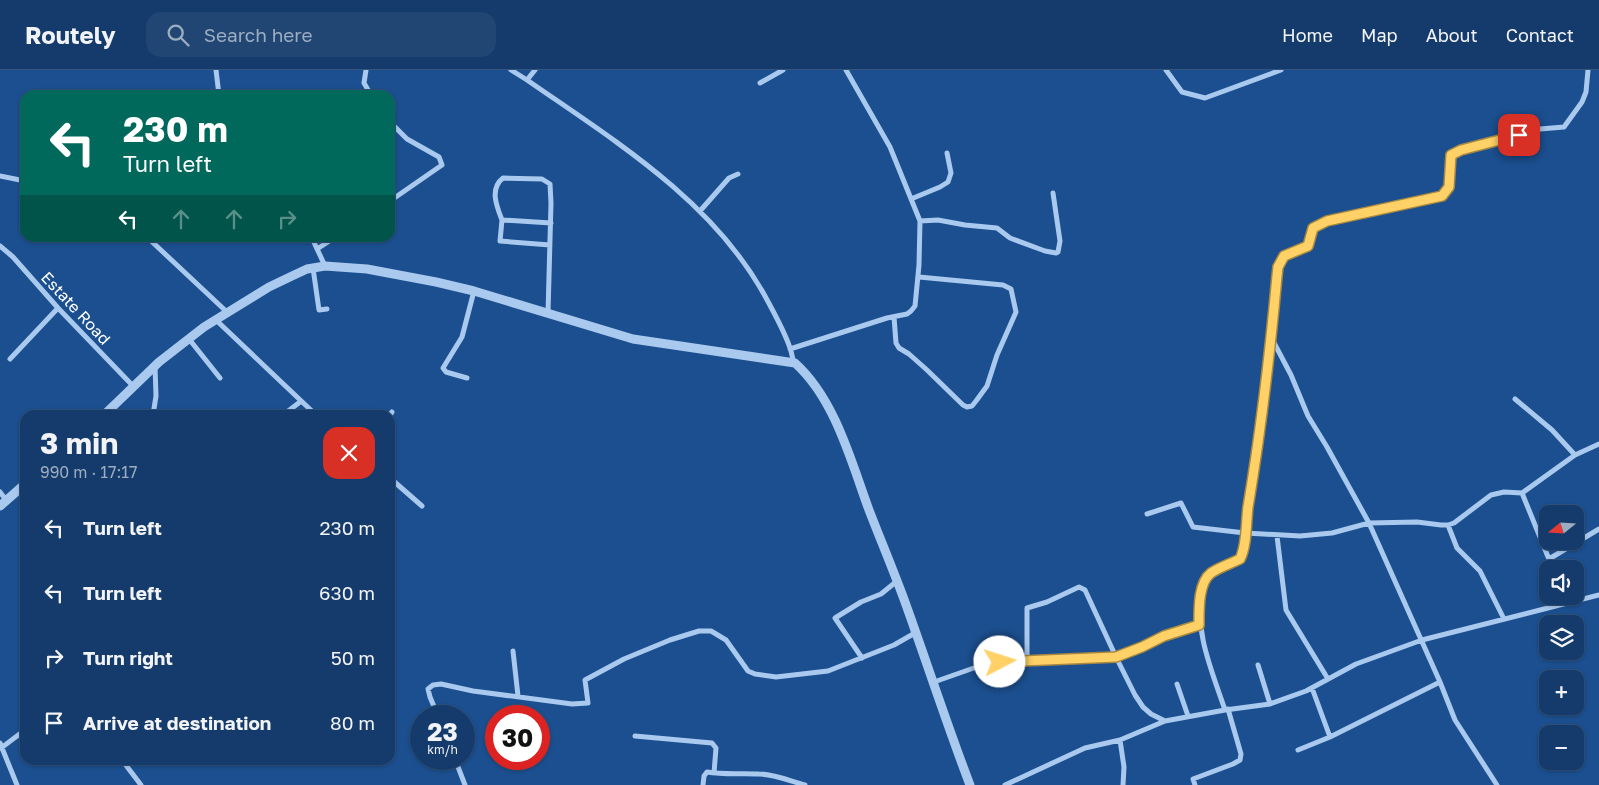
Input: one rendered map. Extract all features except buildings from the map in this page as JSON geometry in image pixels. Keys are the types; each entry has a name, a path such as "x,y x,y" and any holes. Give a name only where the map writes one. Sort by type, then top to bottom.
{"street":[{"path":"216,70 218,90"},
{"path":"366,70 364,83 368,90"},
{"path":"512,70 606,134 681,192 700,211 738,256 765,295 795,363 806,373 828,408 846,448 897,581 970,785"},
{"path":"527,80 535,70"},
{"path":"760,83 783,70"},
{"path":"790,349 906,314 915,306 919,277 920,221 890,148 846,70"},
{"path":"1166,70 1182,92 1205,98 1281,70"},
{"path":"1196,785 1193,779 1233,764 1240,760 1241,754 1207,656 1199,625 1205,580 1210,574 1240,559 1243,550 1272,338 1278,267 1284,256 1308,246 1313,228 1327,221 1442,196 1449,187 1450,158 1454,153 1536,130 1564,127 1582,102 1586,92 1587,72"},
{"path":"395,127 407,139 439,157 442,165 395,197"},
{"path":"911,199 948,182 951,173 948,153"},
{"path":"700,211 729,178 738,174"},
{"path":"0,176 20,180"},
{"path":"548,313 551,223 550,184 542,178 503,178 499,182 495,195 502,220 500,241 550,245"},
{"path":"920,221 938,220 997,228 1010,238 1045,252 1056,253 1058,252 1060,241 1053,193"},
{"path":"502,220 551,223"},
{"path":"152,242 228,313"},
{"path":"314,242 325,266"},
{"path":"317,249 328,242"},
{"name":"Estate Road","path":"0,246 133,386"},
{"path":"109,410 155,366 216,320 269,287 313,268 325,266 367,269 474,292 633,339 795,363"},
{"path":"313,268 319,310 327,309"},
{"path":"894,317 896,342 899,348 927,370 963,405 967,407 972,406 987,386 997,355 1016,312 1011,289 1003,285 919,277"},
{"path":"467,378 446,372 443,368 462,337 474,292"},
{"path":"10,359 58,308"},
{"path":"216,320 310,410"},
{"path":"1272,338 1291,375 1308,416 1369,523 1422,640 1455,720 1498,785"},
{"path":"189,339 220,378"},
{"path":"154,410 156,396 155,366"},
{"path":"1515,399 1552,430 1576,455"},
{"path":"289,410 300,402"},
{"path":"1147,514 1180,503 1183,505 1193,527 1278,536 1332,533 1369,523 1417,522 1448,525 1491,495 1504,492 1522,493 1576,455 1599,444"},
{"path":"395,482 422,506"},
{"path":"0,492 3,503 20,488"},
{"path":"1522,493 1549,559 1599,529"},
{"path":"1448,525 1457,548 1480,571 1504,619"},
{"path":"1278,536 1286,610 1328,679"},
{"path":"862,658 836,618 851,608 881,594 897,581"},
{"path":"1027,660 1027,608 1047,602 1079,587 1085,590 1135,695 1151,714 1165,721"},
{"path":"1584,598 1599,595"},
{"path":"1006,785 1085,748 1120,740 1165,721 1226,709 1270,704 1312,688 1356,664 1422,640 1556,605"},
{"path":"934,682 988,663 1116,657 1164,636 1199,625"},
{"path":"433,705 428,689 433,685 445,684 458,689 572,704 588,703 585,680 624,659 670,640 699,631 711,631 726,640 748,671 776,677 828,671 894,645 916,633"},
{"path":"513,651 518,696"},
{"path":"1258,665 1270,704"},
{"path":"1298,750 1330,737 1440,682"},
{"path":"1178,684 1188,716"},
{"path":"1312,688 1330,737"},
{"path":"17,785 1,745 20,733"},
{"path":"635,736 712,743 716,748 714,774"},
{"path":"1120,740 1124,767 1123,785"},
{"path":"126,765 142,785"},
{"path":"459,770 465,785"},
{"path":"703,785 705,774 760,774 805,785"}],"route":[{"path":"1000,662 1011,660 1116,657 1179,630 1199,625 1205,580 1210,574 1240,559 1242,555 1246,517 1262,422 1280,262 1284,256 1294,250 1308,246 1313,228 1318,224 1442,196 1449,187 1451,155 1461,150 1519,135"}]}
